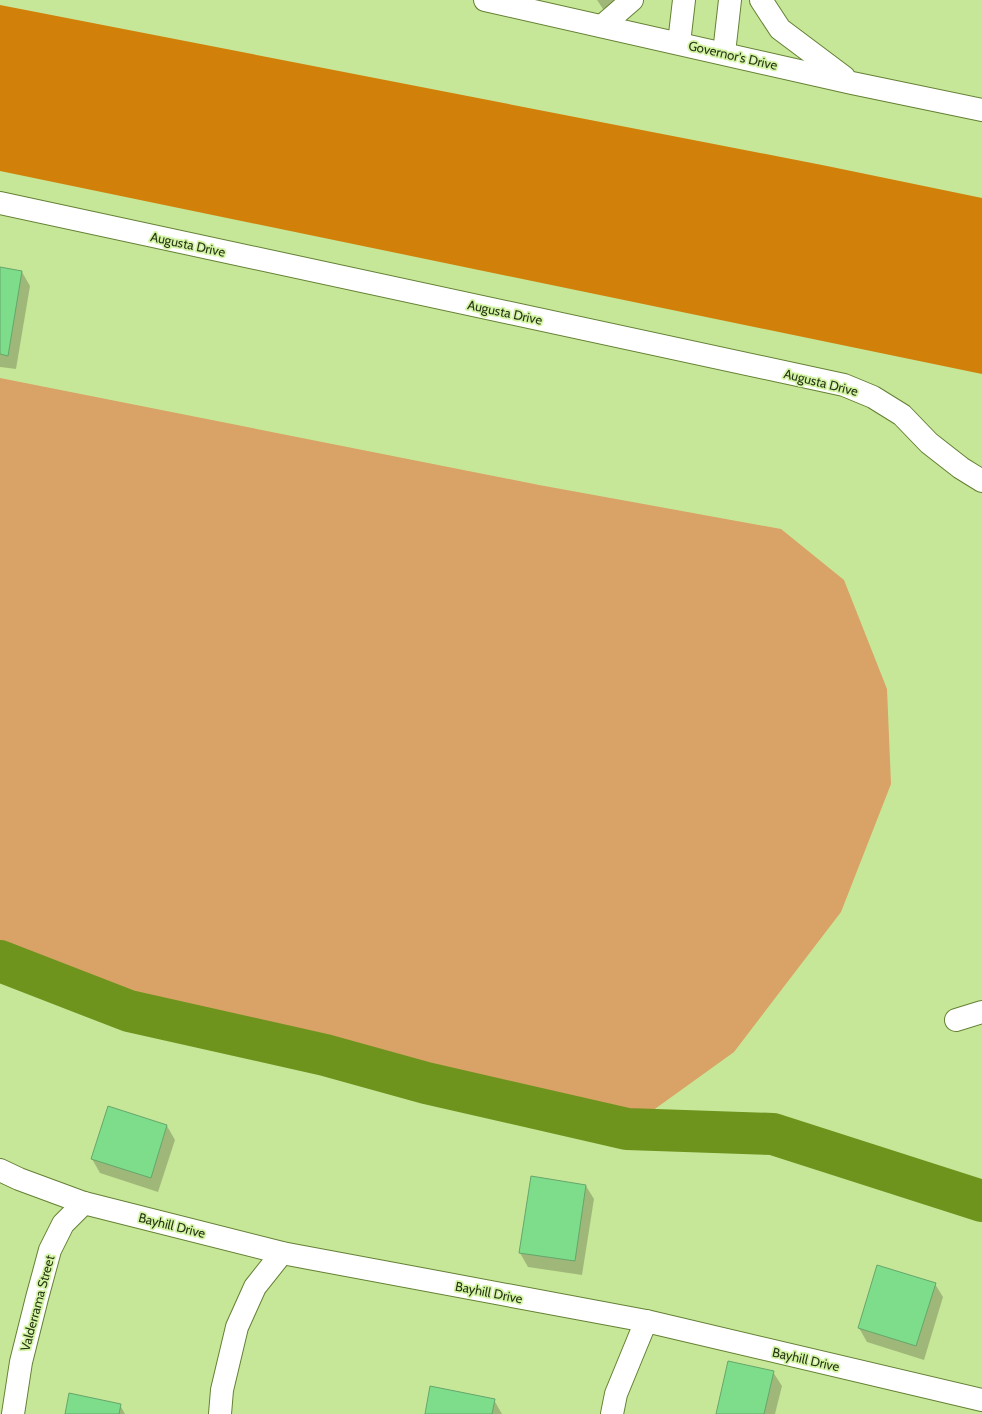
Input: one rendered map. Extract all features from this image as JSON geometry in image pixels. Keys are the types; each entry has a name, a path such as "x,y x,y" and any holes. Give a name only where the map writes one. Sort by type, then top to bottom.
{"main road":[{"name":"Governor's Drive","path":"485,0 852,83 982,110"},
{"path":"602,26 632,0"},
{"path":"679,43 684,0"},
{"path":"724,53 730,0"},
{"path":"761,0 780,29 852,83"},
{"name":"Augusta Drive","path":"0,203 844,385 873,397 902,415 929,442 961,468 982,481"},
{"path":"956,1020 982,1012"},
{"name":"Bayhill Drive","path":"0,1170 19,1179 84,1203 282,1253 646,1321 982,1400"},
{"name":"Valderrama Street","path":"13,1414 21,1362 50,1250 63,1224 84,1203"},
{"path":"220,1414 222,1390 237,1327 255,1287 282,1253"},
{"path":"612,1414 616,1394 646,1321"}],"shaded area":[{"path":"0,5 827,166 982,198 982,374 0,171"},
{"path":"0,378 539,485 781,529 844,580 887,689 891,784 841,912 734,1052 627,1129 426,1083 325,1055 129,1011 0,961"}],"building":[{"path":"0,267 22,271 8,356 0,354"},
{"path":"108,1106 167,1125 151,1178 91,1159"},
{"path":"531,1176 586,1185 575,1261 519,1253"},
{"path":"877,1265 936,1283 916,1346 858,1328"},
{"path":"728,1361 774,1371 764,1414 716,1414"},
{"path":"430,1386 495,1399 492,1414 425,1414"},
{"path":"69,1393 121,1404 119,1414 65,1414"}],"waterway":[{"path":"0,961 129,1011 325,1055 426,1083 627,1129 773,1134 982,1201"}]}
